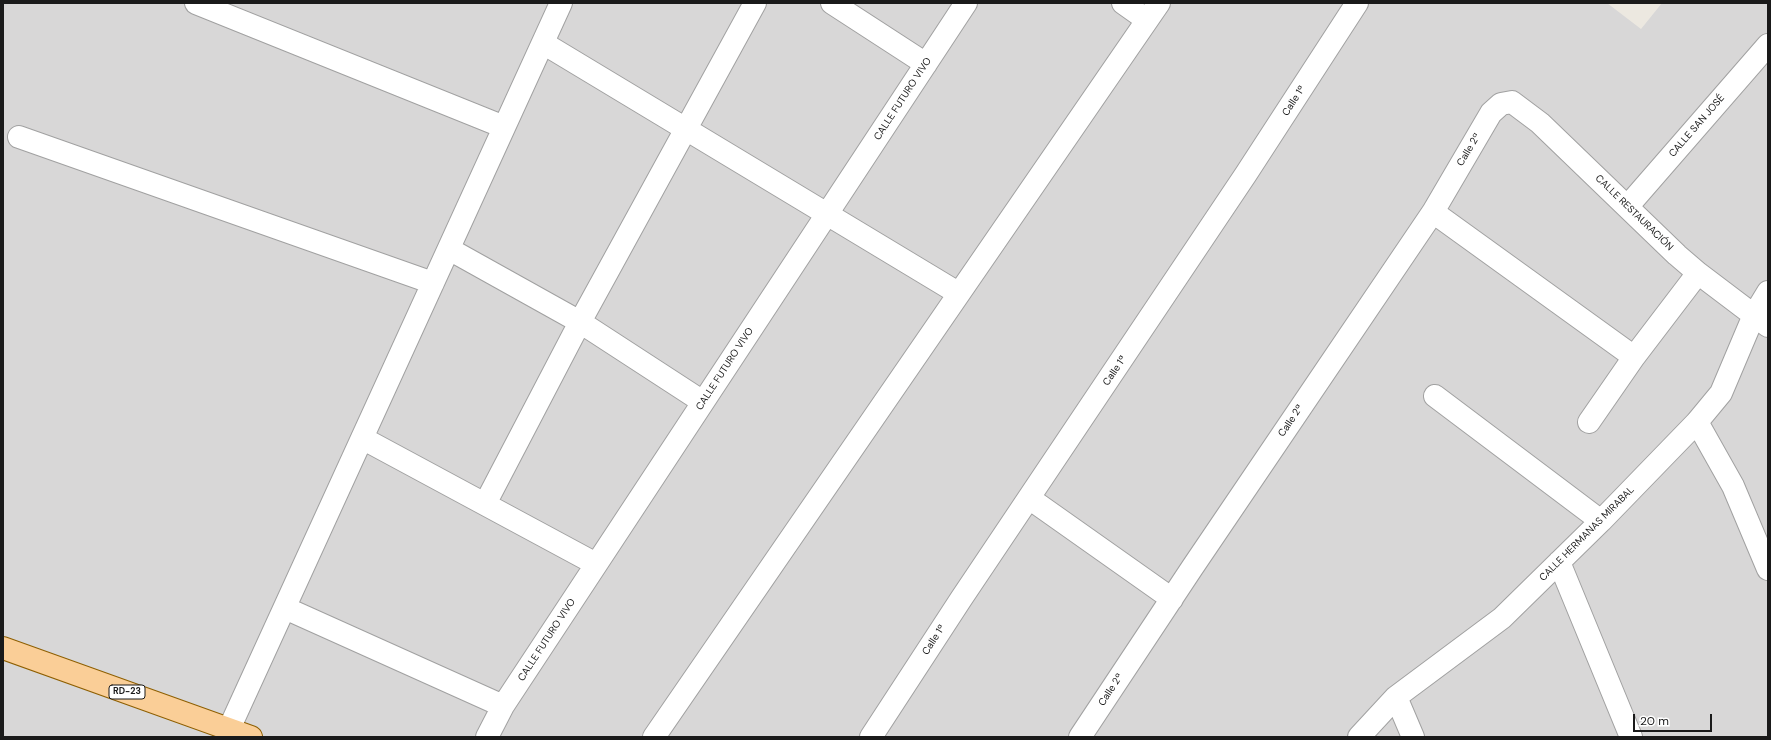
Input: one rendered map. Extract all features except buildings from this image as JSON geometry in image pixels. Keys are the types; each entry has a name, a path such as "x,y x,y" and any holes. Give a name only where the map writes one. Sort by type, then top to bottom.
{"main road":[{"name":"RD-23","path":"3,648 251,737"}],"street":[{"path":"196,3 504,127"},
{"path":"229,729 561,3"},
{"path":"485,504 580,322 755,3"},
{"path":"832,3 926,64"},
{"name":"CALLE FUTURO VIVO","path":"487,737 503,706 966,3"},
{"path":"654,737 1153,11 1122,3"},
{"name":"Calle 1ª","path":"871,737 1246,174 1357,3"},
{"path":"543,43 958,293"},
{"name":"CALLE SAN JOSÉ","path":"1627,206 1768,45"},
{"name":"CALLE RESTAURACIÓN","path":"1501,104 1512,102 1540,123 1698,273 1761,320"},
{"name":"Calle 2ª","path":"1080,737 1433,212 1491,113 1501,104"},
{"path":"19,137 433,283"},
{"path":"1433,212 1634,357"},
{"path":"449,249 580,322 703,402"},
{"path":"1589,422 1634,357 1698,273"},
{"name":"CALLE HERMANAS MIRABAL","path":"1359,737 1396,697 1502,618 1601,521 1697,422 1722,393 1761,320 1768,292"},
{"path":"1435,396 1601,521"},
{"path":"1697,422 1733,486 1768,569"},
{"path":"362,438 596,564"},
{"path":"1029,498 1172,599"},
{"path":"1559,562 1631,737"},
{"path":"285,608 503,706"},
{"path":"1396,697 1413,737"}],"shaded area":[{"path":"3,3 1607,3 1641,29 1662,3 1768,3 1768,737 3,737"}]}
